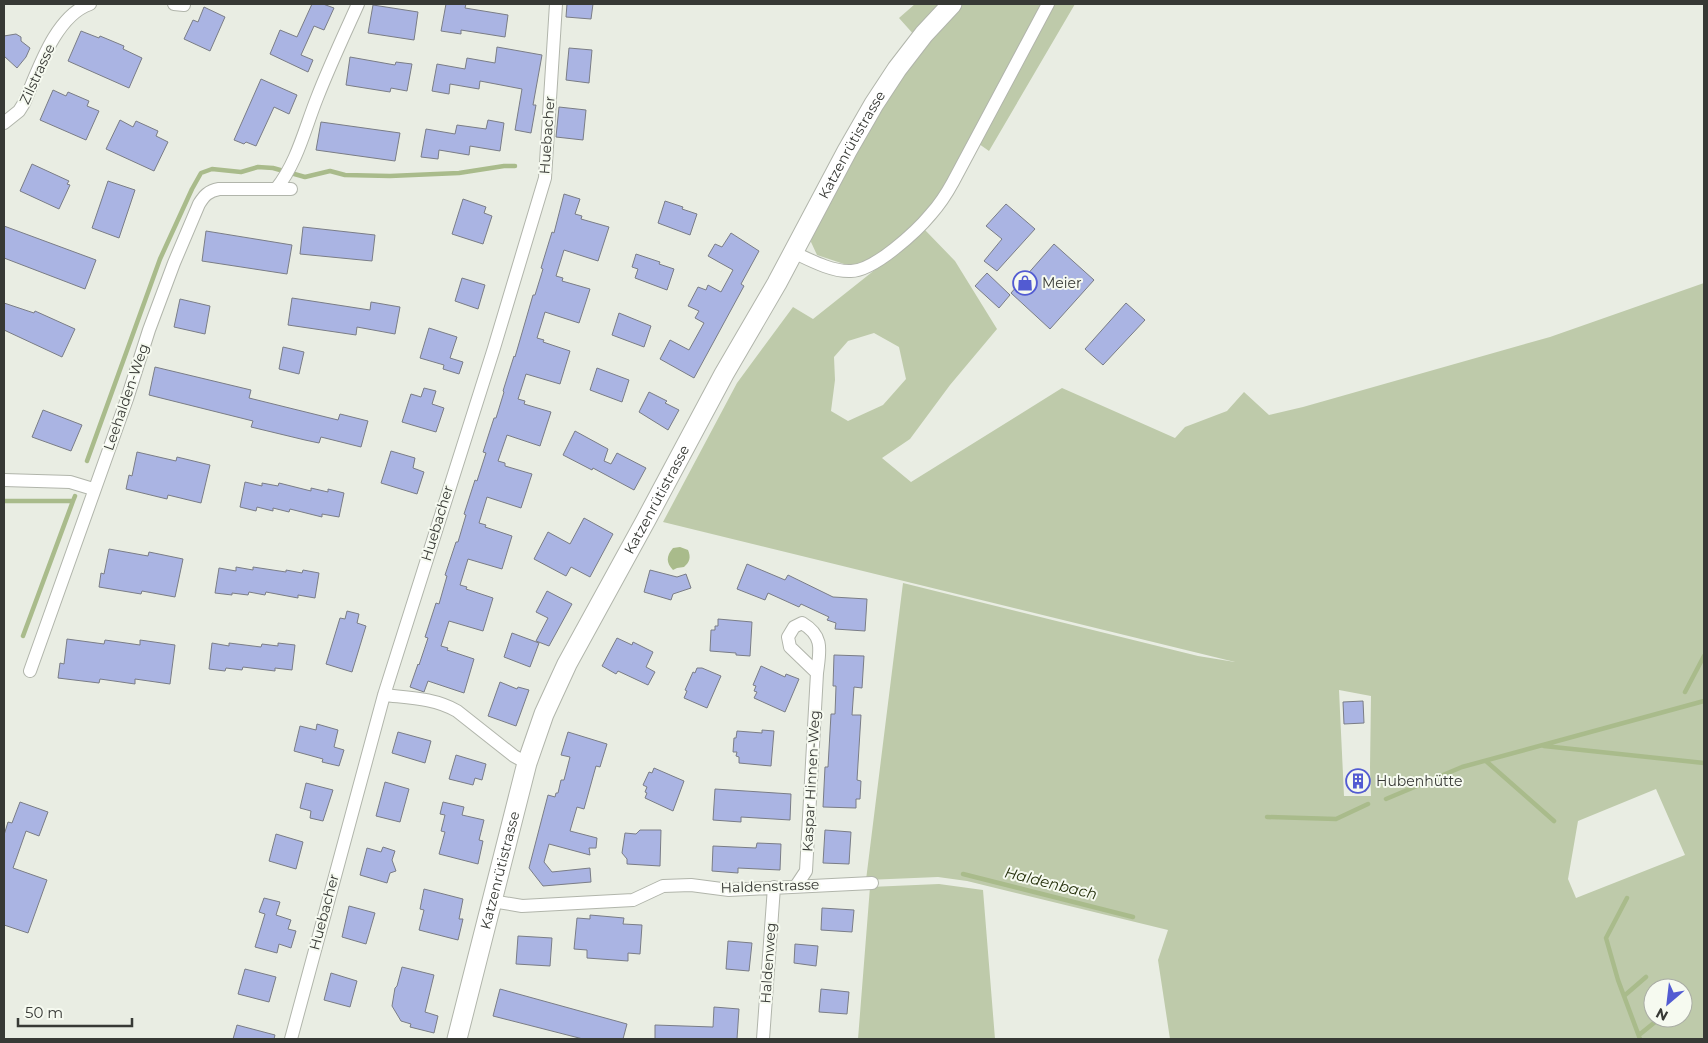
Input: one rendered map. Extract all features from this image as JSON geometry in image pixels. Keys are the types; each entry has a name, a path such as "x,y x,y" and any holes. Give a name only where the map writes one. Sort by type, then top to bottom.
{"street":[{"name":"Zilstrasse","path":"4,123 19,111 24,103 50,44 72,15 90,4"},
{"name":"Leehalden-Weg","path":"30,671 127,399 149,330 199,204 211,190 219,188 283,187 288,169 358,4"},
{"name":"Huebacher","path":"290,1039 384,695 494,348 545,178 556,4"},
{"name":"Katzenrütistrasse","path":"457,1039 527,763 544,714 567,664 724,374 777,284 792,252 874,104 897,69 924,34 952,4"},
{"path":"792,252 843,271 862,270 881,260 919,227 945,196 1048,4"},
{"path":"4,480 70,482 93,490"},
{"name":"Kaspar Hinnen-Weg","path":"796,886 806,871 817,673"},
{"path":"384,695 422,698 447,706 457,711 514,756 527,763"},
{"name":"Haldenstrasse","path":"492,902 522,906 633,900 664,886 691,885 729,890 872,883"},
{"name":"Haldenweg","path":"763,1039 774,887"}],"shaded area":[{"path":"915,4 1075,4 989,151 972,139 946,186 918,222 868,263 847,265 817,255 811,242 812,230 873,117 924,46 899,18"},
{"path":"925,230 955,261 997,329 950,385 910,439 882,458 911,482 1062,388 1175,438 1185,427 1227,411 1244,392 1269,415 1303,407 1550,337 1704,283 1704,1039 1170,1039 1158,960 1168,930 967,881 938,877 866,880 903,583 1198,656 1235,662 663,522 737,383 793,307 813,319","holes":["874,333 899,347 906,379 883,405 848,421 831,411 835,380 834,357 848,341","1339,690 1371,696 1371,796 1344,796","1656,789 1685,855 1576,898 1568,879 1578,821"]},
{"path":"680,547 688,550 688,563 684,567 673,570 669,565 668,557 673,548"},
{"path":"939,884 983,890 995,1039 858,1039 870,887"}],"building":[{"path":"312,4 323,4 334,8 324,30 314,26 301,55 313,60 308,72 270,54 280,30 297,37"},
{"path":"446,4 466,4 465,8 508,15 505,37 461,30 461,34 441,31"},
{"path":"567,4 593,4 591,19 566,17"},
{"path":"373,5 418,12 414,40 368,33"},
{"path":"204,7 225,17 210,51 184,39 193,20 198,22"},
{"path":"81,31 99,38 100,36 124,46 123,49 142,58 129,88 68,61"},
{"path":"16,34 30,48 26,57 17,68 4,56 4,36"},
{"path":"497,47 542,55 533,105 536,105 531,133 515,130 522,89 480,81 479,89 450,84 449,94 432,91 437,64 465,69 467,58 495,63"},
{"path":"569,48 592,50 589,83 566,80"},
{"path":"350,57 395,65 396,62 412,64 407,91 391,88 390,92 346,85"},
{"path":"261,79 297,95 289,114 274,107 256,146 246,142 244,144 234,140"},
{"path":"53,90 66,96 68,92 89,101 87,106 99,111 86,140 40,120"},
{"path":"559,107 586,110 583,140 556,137"},
{"path":"120,120 133,127 136,121 158,131 156,136 168,142 154,171 106,149"},
{"path":"488,120 504,123 500,151 470,146 469,155 439,150 438,159 421,157 426,129 455,134 457,125 486,129"},
{"path":"321,122 400,133 395,161 316,150"},
{"path":"32,164 69,181 67,184 70,185 59,209 20,191"},
{"path":"108,181 135,190 119,238 92,228"},
{"path":"564,194 580,199 575,214 582,216 581,219 609,227 598,261 564,250 556,276 563,278 562,281 590,289 579,323 545,312 537,338 544,340 543,342 570,351 560,384 526,374 518,399 525,401 524,404 551,412 540,446 507,435 498,461 505,463 505,466 532,474 521,508 487,497 479,523 486,525 485,527 512,536 502,569 468,559 460,585 467,587 466,589 493,598 483,631 449,621 441,646 448,648 447,650 474,659 464,693 428,681 424,692 410,687 428,638 425,637 436,603 439,604 447,576 445,575 456,542 458,542 466,515 464,514 475,480 477,481 486,453 483,452 494,418 496,418 533,295 535,295 543,269 541,268 552,232 554,233"},
{"path":"463,199 486,207 484,213 492,216 483,244 452,234"},
{"path":"665,201 697,214 690,235 658,223"},
{"path":"1006,204 1035,229 997,271 984,261 1002,239 986,226"},
{"path":"4,226 96,260 85,289 4,258"},
{"path":"303,227 375,235 372,261 300,254"},
{"path":"206,231 292,245 287,274 202,261"},
{"path":"731,233 759,251 741,284 744,286 694,378 660,359 670,340 689,350 704,323 695,318 699,311 688,306 698,287 706,290 708,285 721,292 733,270 708,256 715,244 722,247"},
{"path":"1054,244 1094,280 1050,329 1011,293"},
{"path":"636,254 674,269 667,290 635,278 638,269 632,267"},
{"path":"987,273 1010,295 999,308 975,286"},
{"path":"462,278 485,285 478,309 455,301"},
{"path":"292,298 370,310 371,302 400,307 395,334 357,327 356,335 288,325"},
{"path":"180,299 210,306 205,334 174,327"},
{"path":"4,303 34,313 35,311 75,329 62,357 4,330"},
{"path":"1126,303 1145,320 1103,365 1085,349"},
{"path":"619,313 651,326 644,347 612,335"},
{"path":"429,328 457,337 450,358 463,362 459,374 443,369 444,365 420,358"},
{"path":"283,347 304,352 299,374 279,369"},
{"path":"155,367 251,390 249,398 338,420 340,414 368,421 361,447 321,437 319,443 251,427 253,421 149,395"},
{"path":"597,368 629,380 622,402 590,390"},
{"path":"424,388 436,391 432,404 444,408 436,432 402,422 411,394 421,397"},
{"path":"649,392 667,401 665,403 679,410 668,430 639,412"},
{"path":"43,410 82,425 71,451 32,437"},
{"path":"575,431 608,449 604,461 611,464 617,453 646,468 634,490 593,468 592,470 563,455"},
{"path":"391,451 415,458 413,468 424,472 417,494 381,483"},
{"path":"137,452 176,461 177,457 210,465 201,503 168,495 167,499 126,489 129,475 132,476"},
{"path":"245,482 262,486 262,483 278,486 279,483 311,491 311,488 328,492 328,489 344,493 339,517 322,514 322,517 290,509 289,512 257,507 256,511 240,507"},
{"path":"584,518 613,534 590,577 571,567 566,576 534,559 548,532 570,544"},
{"path":"109,549 148,556 149,552 183,559 175,597 142,591 141,594 99,587 101,573 104,574"},
{"path":"747,564 785,580 788,575 833,597 867,599 865,631 835,629 836,623 827,620 829,617 801,604 799,607 768,593 765,600 737,589"},
{"path":"236,567 253,570 253,567 286,572 286,570 302,573 303,570 319,573 315,598 298,595 298,598 266,592 265,595 249,592 248,595 215,593 219,568 236,571"},
{"path":"650,570 677,577 686,574 691,588 673,594 671,600 644,592"},
{"path":"547,591 572,604 549,646 536,641 548,618 536,612"},
{"path":"347,611 359,614 357,623 366,626 352,672 326,664 340,618 345,619"},
{"path":"718,619 752,622 750,656 710,651 711,630 715,630 715,626 718,626"},
{"path":"512,633 539,643 530,667 504,657"},
{"path":"617,638 632,645 633,642 653,652 646,667 655,672 648,685 618,671 616,674 602,666"},
{"path":"67,639 104,644 105,640 140,645 140,640 175,645 170,684 135,679 135,684 100,679 99,683 58,678 60,663 64,664"},
{"path":"212,643 229,646 229,643 261,647 262,644 278,646 278,643 295,645 292,670 275,668 275,671 243,667 242,670 226,668 225,671 209,669"},
{"path":"834,655 864,656 862,688 854,687 852,715 861,715 857,780 861,781 860,799 856,799 856,808 823,807 825,767 828,767 831,714 835,714 836,686 833,686"},
{"path":"761,666 785,677 786,674 799,679 785,712 754,698 757,692 754,691 756,686 753,685"},
{"path":"697,668 702,668 721,676 707,708 684,698 687,691 685,690 693,672 695,673"},
{"path":"500,682 517,689 518,687 529,690 516,726 488,716"},
{"path":"1363,701 1364,723 1344,724 1343,702"},
{"path":"317,724 338,730 334,747 344,750 339,766 322,762 323,759 294,751 300,726 316,730"},
{"path":"762,730 774,731 771,766 739,763 739,757 736,756 737,752 733,752 734,738 736,738 737,731 762,733"},
{"path":"398,732 431,741 425,763 392,753"},
{"path":"568,732 607,744 600,767 596,766 584,809 577,807 570,831 597,838 596,848 589,848 590,855 549,844 544,862 552,872 590,868 591,882 543,886 529,868 548,795 555,797 561,780 564,780 570,757 561,755"},
{"path":"456,755 486,764 482,780 475,778 473,785 449,779"},
{"path":"654,768 684,781 673,811 645,798 647,787 643,785 649,772 652,773"},
{"name":"Hubenhütte","path":"1351,771 1365,771 1366,791 1352,792"},
{"path":"385,782 409,789 400,822 376,816"},
{"path":"306,783 333,790 323,821 310,818 311,811 300,808"},
{"path":"715,789 791,794 790,820 741,817 741,822 713,820"},
{"path":"20,802 48,812 39,836 26,831 13,868 47,880 28,933 4,925 4,835 8,822 12,823"},
{"path":"443,802 464,807 462,815 484,820 479,840 483,841 478,864 439,854 445,832 441,831 445,815 440,814"},
{"path":"640,830 661,830 660,866 627,864 627,859 622,853 625,833 636,834"},
{"path":"825,830 851,832 849,864 823,863"},
{"path":"276,834 303,842 296,869 269,861"},
{"path":"757,843 781,844 780,870 738,868 738,873 712,871 713,846 756,848"},
{"path":"383,847 395,851 392,860 396,871 390,873 387,883 360,875 367,848 381,852"},
{"path":"424,889 463,899 459,919 463,919 458,940 419,930 424,910 420,909"},
{"path":"264,898 280,902 276,915 291,920 288,929 296,931 291,948 279,944 277,953 255,947 265,914 259,912"},
{"path":"349,906 375,913 366,944 342,937"},
{"path":"822,908 854,910 852,932 821,930"},
{"path":"590,915 624,918 623,924 642,925 640,954 628,953 628,961 587,958 587,950 574,949 577,918 590,919"},
{"path":"518,936 552,938 550,966 516,964"},
{"path":"728,941 752,943 749,971 726,969"},
{"path":"795,944 818,946 816,966 794,963"},
{"path":"402,967 434,975 425,1012 438,1016 434,1033 410,1027 411,1024 401,1021 392,1006 395,988"},
{"path":"245,969 276,977 269,1002 238,994"},
{"path":"331,973 357,981 350,1007 324,1000"},
{"path":"500,989 627,1024 623,1039 583,1039 493,1016"},
{"path":"821,989 849,992 847,1014 819,1012"},
{"path":"714,1007 739,1009 737,1039 655,1039 655,1025 713,1027"},
{"path":"237,1025 275,1035 274,1039 233,1039"}],"waterway":[{"path":"87,461 160,259 201,173 212,169 241,172 258,167 273,168 305,177 330,171 345,175 390,176 459,173 515,166"},
{"path":"4,501 73,501 75,496"},
{"path":"23,636 73,501"},
{"path":"1685,692 1704,656"},
{"path":"1386,799 1462,767 1704,701"},
{"path":"1544,746 1704,763"},
{"path":"1486,761 1554,821"},
{"path":"1267,817 1336,819 1368,804"},
{"name":"Haldenbach","path":"963,874 1133,917"},
{"path":"1627,898 1606,938 1618,980 1640,1039"},
{"path":"1624,996 1646,977"},
{"path":"1639,1035 1648,1028"}],"place":[{"name":"Meier","path":"1025,283"},
{"name":"Hubenhütte","path":"1358,781"}]}
